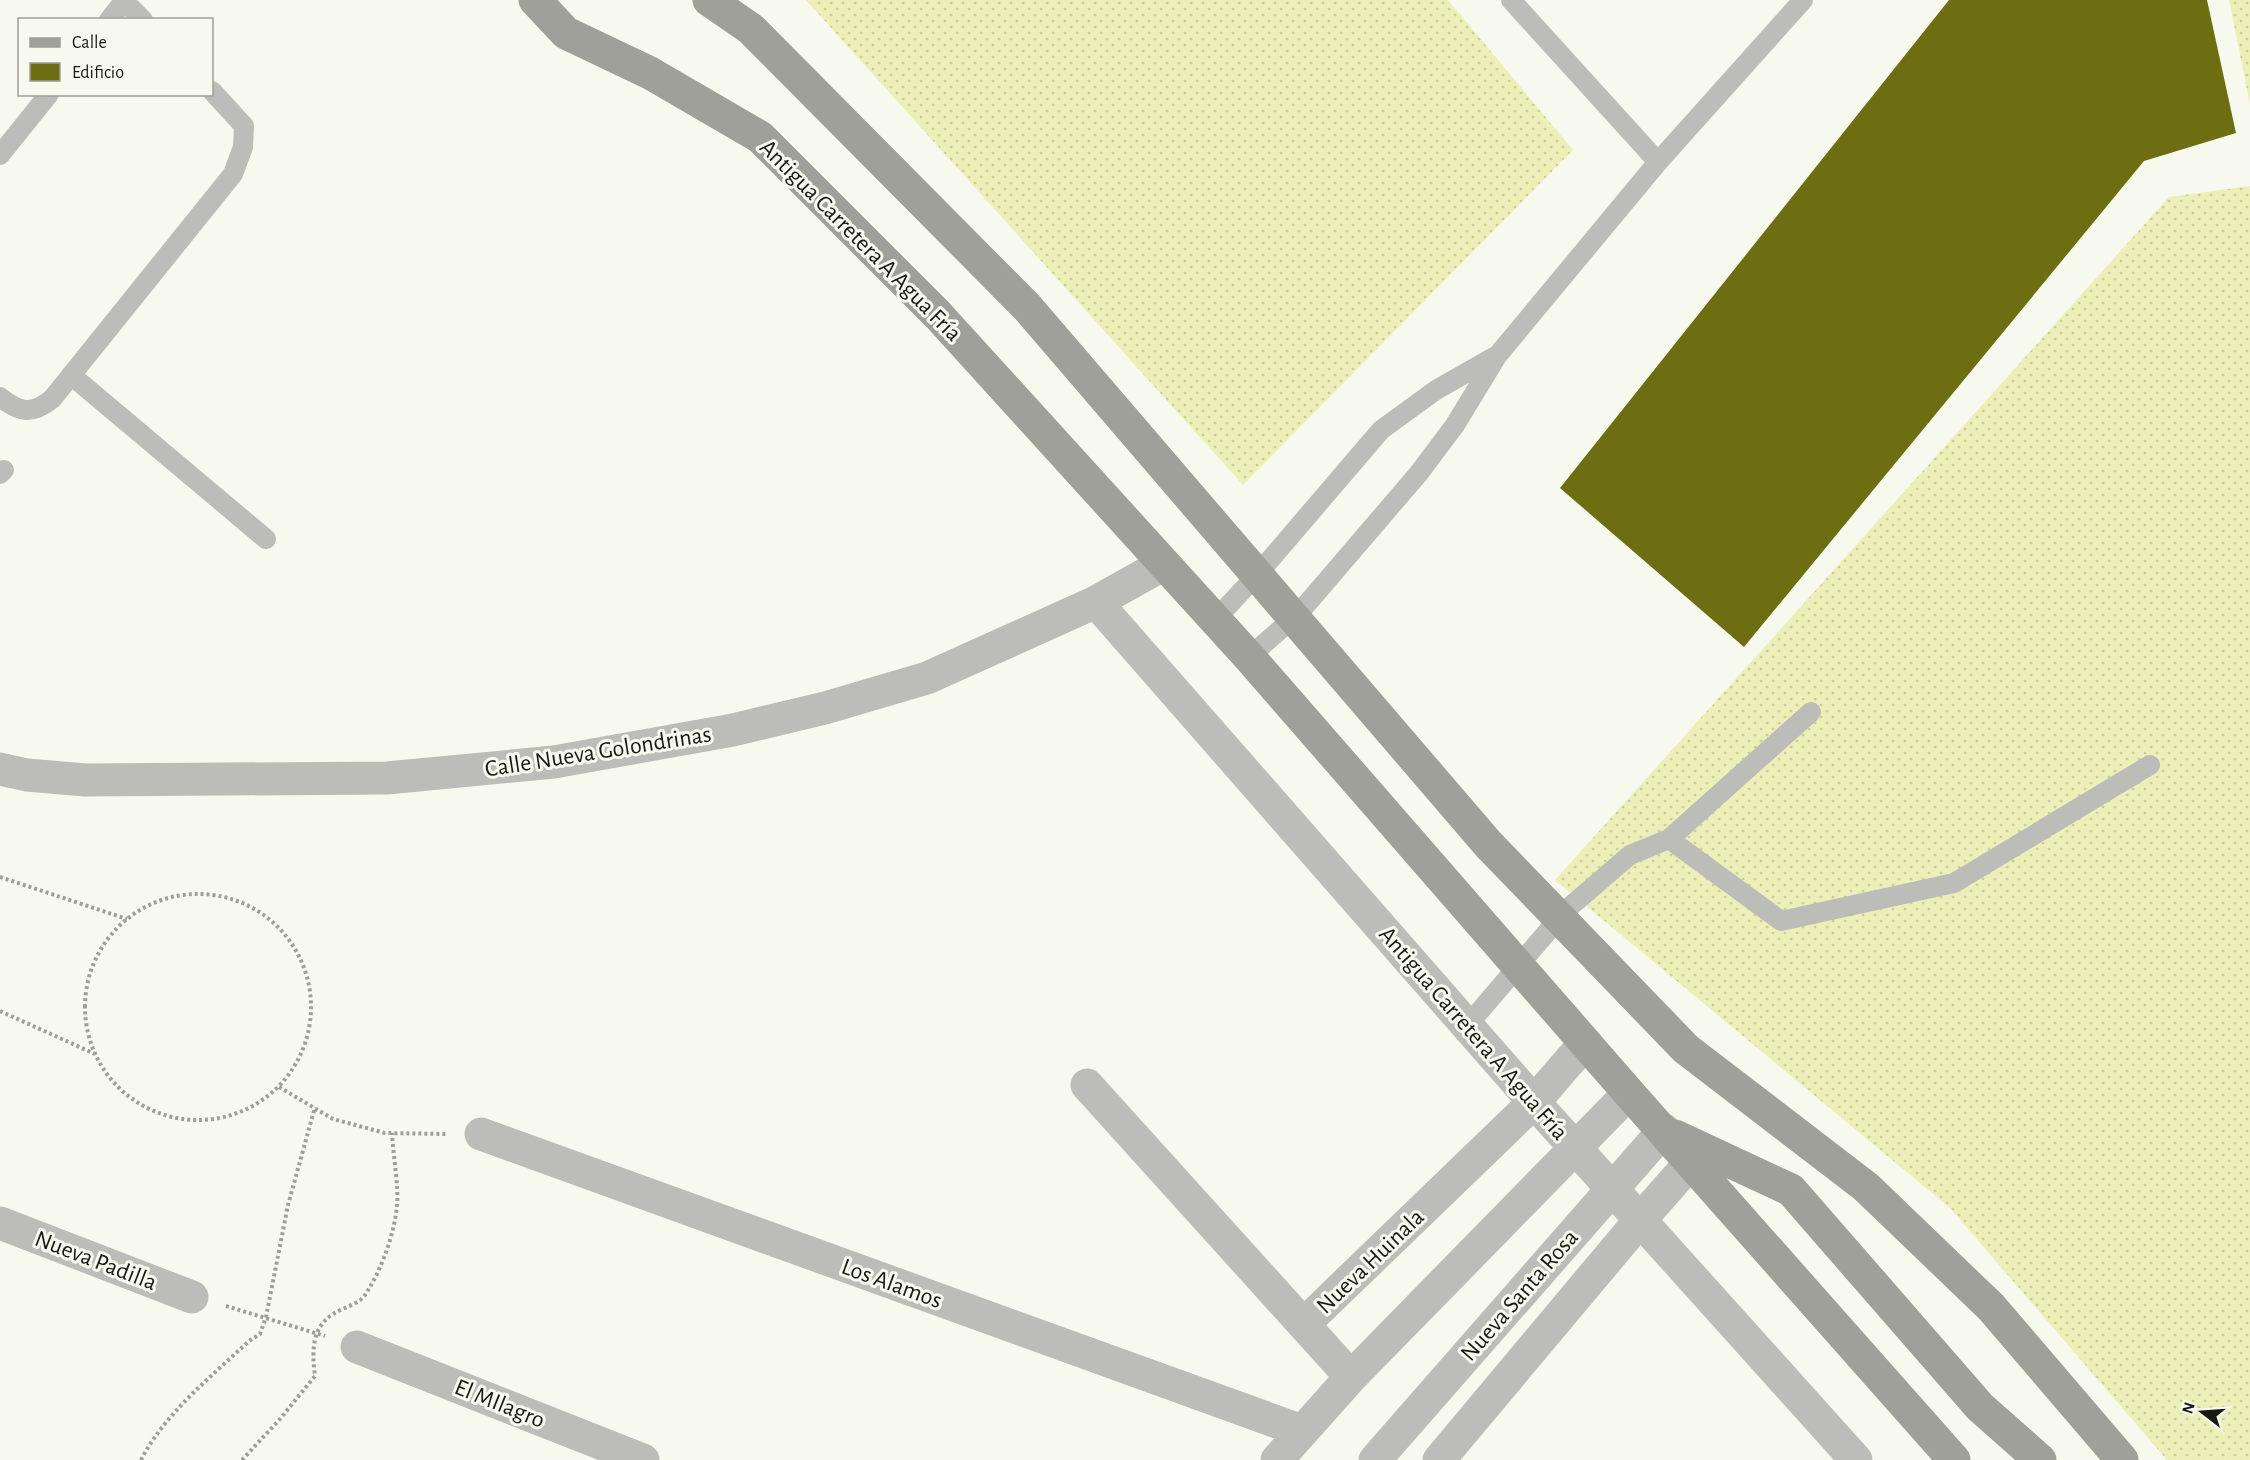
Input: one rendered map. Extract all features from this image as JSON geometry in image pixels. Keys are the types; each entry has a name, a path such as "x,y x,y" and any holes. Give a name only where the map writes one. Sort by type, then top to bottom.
{"street":[{"name":"Antigua Carretera A Agua Fría","path":"535,0 566,33 650,73 760,137 938,315 1249,657 1629,1094 1954,1460"},
{"path":"709,0 751,29 1027,307 1488,844 1559,918 1686,1049 1866,1187 1950,1267 1991,1307 2122,1460"},
{"name":"Calle Nueva Golondrinas","path":"0,769 27,775 85,780 375,778 554,762 733,730 825,708 927,678 1096,602 1164,564"},
{"name":"Antigua Carretera A Agua Fría","path":"1096,602 1534,1102 1856,1460"},
{"name":"Nueva Huinala","path":"1087,1085 1304,1324 1534,1102 1585,1042"},
{"path":"1277,1460 1352,1377 1629,1094"},
{"path":"1664,1131 1791,1190 1980,1407 2040,1460"},
{"name":"Nueva Santa Rosa","path":"1386,1456 1612,1187 1664,1131"},
{"name":"Los Alamos","path":"481,1134 1302,1431"},
{"name":"Nueva Santa Rosa","path":"1439,1460 1691,1162"},
{"name":"Nueva Padilla","path":"0,1224 192,1297"},
{"path":"1304,1324 1352,1377"},
{"name":"El MIlagro","path":"357,1347 643,1460"}],"lane":[{"path":"110,18 124,0 140,18"},
{"path":"1512,0 1658,162"},
{"path":"1249,657 1294,618 1419,472 1455,425 1497,356 1658,162 1803,0"},
{"path":"0,397 24,411 39,409 52,399 233,174 243,147 244,126 213,92"},
{"path":"0,155 47,96"},
{"path":"1215,620 1257,575 1381,430 1437,390 1497,356"},
{"path":"71,375 266,539"},
{"path":"1467,1026 1559,918 1630,855 1669,839 1811,712"},
{"path":"1669,839 1781,921 1954,883 2150,765"}],"path":[{"path":"0,877 127,919"},
{"path":"197,893 235,899 268,918 294,946 308,980 310,1018 301,1055 279,1087 254,1106 225,1117 194,1121 163,1115 135,1101 112,1080 95,1054 86,1025 86,995 92,966 107,940 127,919 160,900 197,893"},
{"path":"0,1011 95,1054"},
{"path":"279,1087 333,1119 392,1133 481,1134"},
{"path":"141,1460 147,1448 180,1407 249,1341 260,1334 266,1317 288,1205 315,1107"},
{"path":"242,1460 315,1376 312,1356 316,1334 333,1314 346,1309 366,1295 389,1243 397,1205 392,1133"},
{"path":"192,1297 266,1317 357,1347"}],"green space":[{"path":"806,0 1448,0 1573,150 1243,485"},
{"path":"2229,0 2250,0 2250,105"},
{"path":"2250,186 2250,1460 2167,1460 1950,1208 1555,880 2169,197"}],"building":[{"path":"1949,0 2207,0 2236,133 2144,161 1744,647 1560,488"}]}
